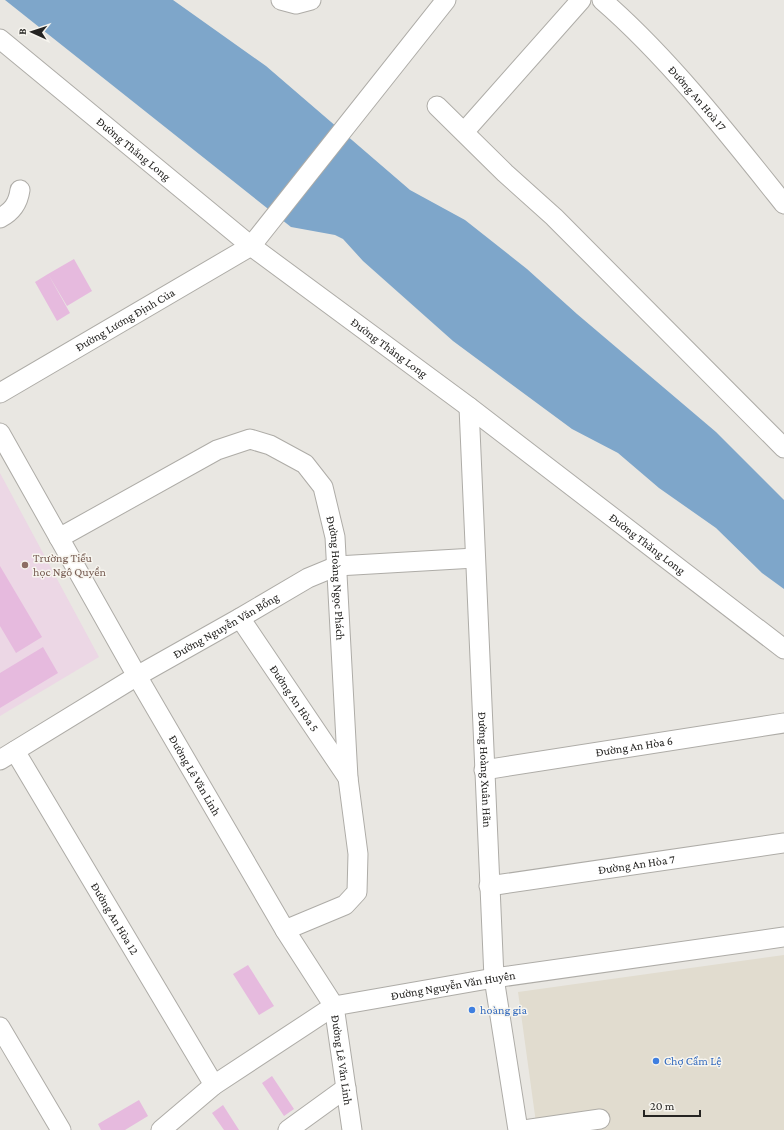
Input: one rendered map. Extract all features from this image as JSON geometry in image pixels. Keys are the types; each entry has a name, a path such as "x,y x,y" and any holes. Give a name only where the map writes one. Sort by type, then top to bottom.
{"street":[{"path":"281,0 296,4 311,0"},
{"path":"251,246 368,96 446,0"},
{"path":"464,132 581,0"},
{"name":"Đường An Hoà 17","path":"602,0 624,20 665,63 716,121 784,204"},
{"name":"Đường Thăng Long","path":"0,39 251,246 470,407 784,649"},
{"path":"437,106 505,173 554,217 784,448"},
{"path":"0,218 10,213 19,198 20,190"},
{"name":"Đường Lương Định Của","path":"0,393 251,246"},
{"name":"Đường Hoàng Xuân Hãn","path":"470,407 475,558 494,978 518,1130"},
{"name":"Đường Lê Văn Linh","path":"0,433 137,676 285,930 334,1006 352,1130"},
{"name":"Đường Hoàng Ngọc Phách","path":"59,538 217,450 250,439 270,445 305,464 323,487 334,537 337,566 348,778 358,854 357,892 345,904 285,930"},
{"name":"Đường Nguyễn Văn Bổng","path":"8,756 137,676 308,578 337,566 475,558"},
{"name":"Đường An Hòa 5","path":"240,618 348,778"},
{"name":"Đường An Hòa 6","path":"484,770 784,723"},
{"name":"Đường An Hòa 12","path":"8,756 214,1085"},
{"name":"Đường An Hòa 7","path":"490,886 784,843"},
{"name":"Đường Nguyễn Văn Huyên","path":"161,1130 214,1085 334,1006 494,978 784,937"},
{"path":"0,1027 60,1130"},
{"path":"288,1130 346,1088"},
{"path":"524,1130 600,1119"}],"shaded area":[{"name":"Trường Tiểu học Ngô Quyền","path":"0,473 99,657 0,716"},
{"name":"Chợ Cẩm Lệ","path":"784,955 784,1130 537,1130 518,992"}],"water":[{"path":"5,0 173,0 266,66 410,190 465,220 527,269 577,314 716,432 784,500 784,589 762,573 716,528 659,488 618,453 572,429 453,341 363,261 343,239 335,235 291,227"}],"building":[{"path":"74,259 92,291 67,306 48,274"},
{"path":"48,274 70,313 57,321 35,282"},
{"path":"0,566 42,637 16,653 0,626"},
{"path":"43,647 58,673 0,708 0,673"},
{"path":"248,965 274,1006 259,1015 233,974"},
{"path":"272,1076 294,1109 284,1116 262,1083"},
{"path":"139,1100 148,1116 125,1130 101,1130 98,1124"},
{"path":"223,1105 239,1130 224,1130 212,1113"}],"place":[{"name":"Trường Tiểu học Ngô Quyền","path":"25,565"},
{"name":"hoàng gia","path":"472,1010"},
{"name":"Chợ Cẩm Lệ","path":"656,1061"}]}
